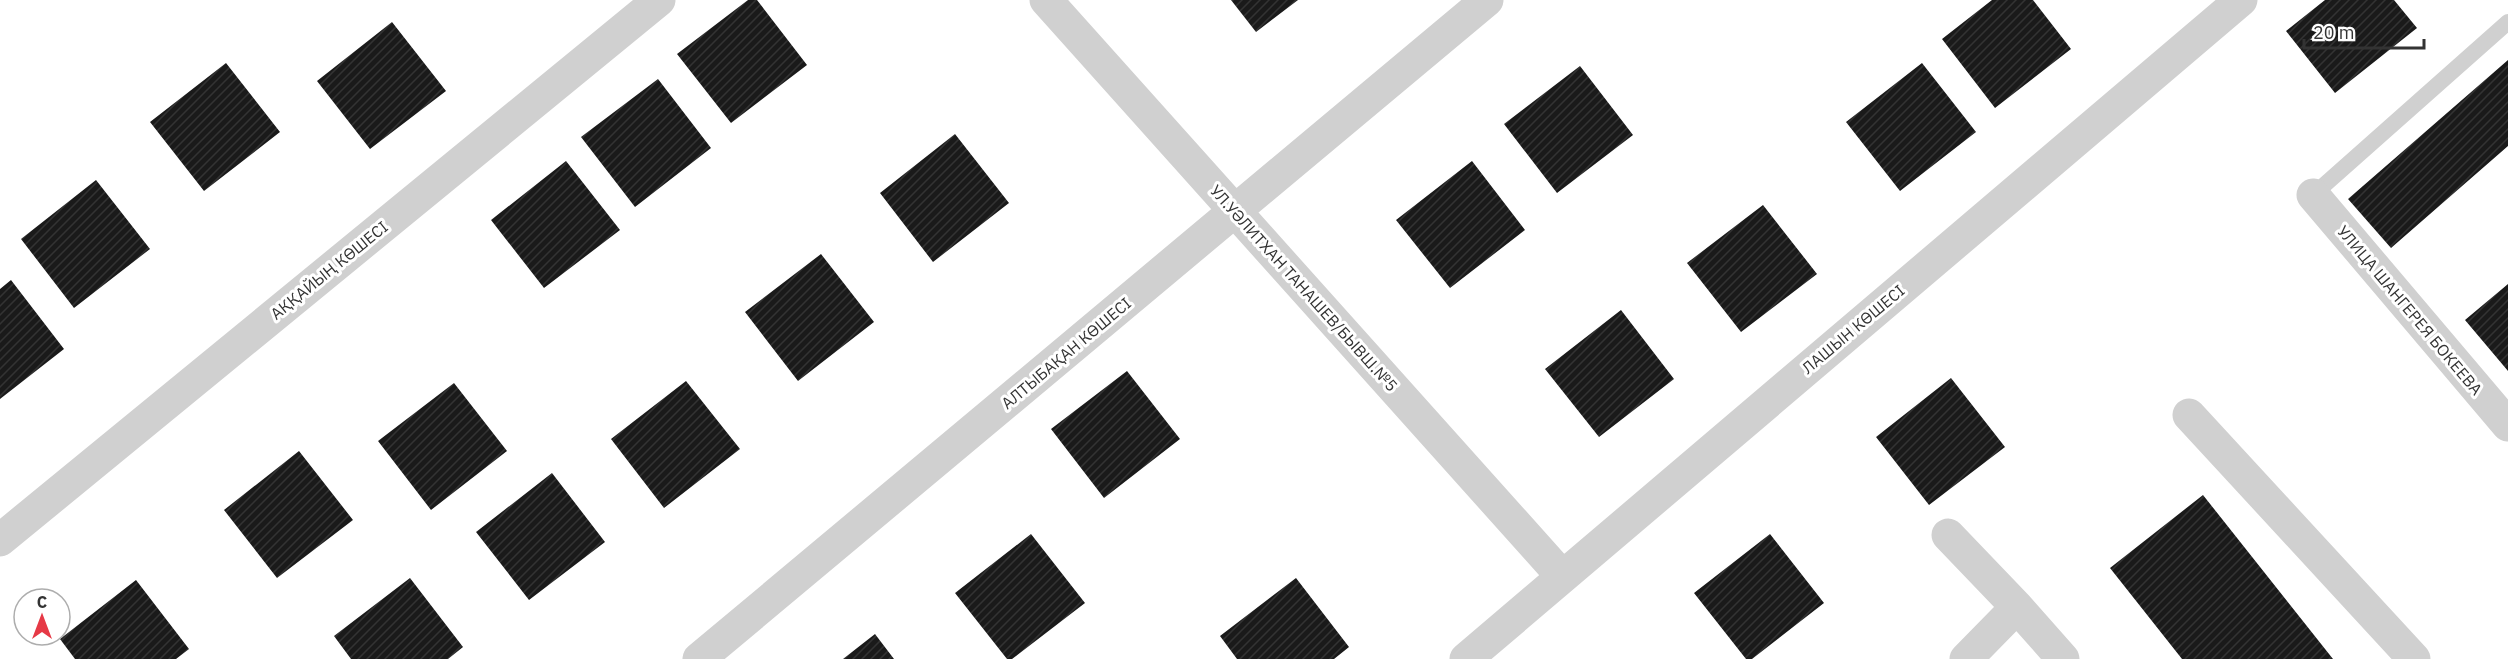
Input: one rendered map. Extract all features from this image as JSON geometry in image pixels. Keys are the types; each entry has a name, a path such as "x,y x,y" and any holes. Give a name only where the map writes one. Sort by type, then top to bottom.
{"street":[{"name":"АҚҚАЙЫҢ КӨШЕСІ","path":"0,540 658,0"},
{"name":"УЛ.УӘЛИТХАН ТАНАШЕВ/БЫВШ.№5","path":"1046,0 1562,576"},
{"name":"АЛТЫБАҚАН КӨШЕСІ","path":"699,659 1487,0"},
{"name":"ЛАШЫН КӨШЕСІ","path":"1466,659 2241,0"},
{"name":"УЛИЦА ШАНГЕРЕЯ БОКЕЕВА","path":"2313,195 2507,422"},
{"path":"2188,415 2415,659"},
{"path":"1948,535 2018,607 2064,659"},
{"path":"1966,659 2018,607"}],"lane":[{"path":"2313,195 2508,22"}],"building":[{"path":"748,0 757,0 807,65 731,123 677,54"},
{"path":"1231,0 1298,0 1256,32"},
{"path":"1992,0 2033,0 2071,49 1995,108 1942,39"},
{"path":"2325,0 2394,0 2417,28 2335,93 2286,31"},
{"path":"392,22 446,91 370,149 317,81"},
{"path":"2508,60 2508,146 2391,248 2348,199"},
{"path":"226,63 280,132 204,191 150,122"},
{"path":"1922,63 1976,132 1900,191 1846,122"},
{"path":"1580,66 1633,135 1557,193 1504,124"},
{"path":"658,79 711,148 635,207 581,137"},
{"path":"955,134 1009,203 933,262 880,193"},
{"path":"566,161 620,230 544,288 491,220"},
{"path":"1472,161 1525,230 1450,288 1396,220"},
{"path":"96,180 150,249 74,308 21,239"},
{"path":"1763,205 1817,274 1741,332 1687,263"},
{"path":"821,254 874,322 798,381 745,312"},
{"path":"11,280 64,349 0,399 0,289"},
{"path":"2508,284 2508,371 2465,320"},
{"path":"1621,310 1674,379 1599,437 1545,369"},
{"path":"1127,371 1180,439 1104,498 1051,429"},
{"path":"1951,378 2005,447 1929,505 1876,437"},
{"path":"686,381 740,449 664,508 611,439"},
{"path":"454,383 507,451 431,510 378,441"},
{"path":"299,451 353,520 277,578 224,510"},
{"path":"552,473 605,542 529,600 476,532"},
{"path":"2203,495 2333,659 2182,659 2110,568"},
{"path":"1031,534 1085,603 1012,659 1007,659 955,593"},
{"path":"1770,534 1824,603 1752,659 1746,659 1694,593"},
{"path":"410,578 463,647 448,659 351,659 334,636"},
{"path":"1296,578 1349,647 1334,659 1237,659 1220,636"},
{"path":"136,580 189,649 176,659 75,659 66,647 72,647 72,630"},
{"path":"875,634 894,659 843,659"}]}
